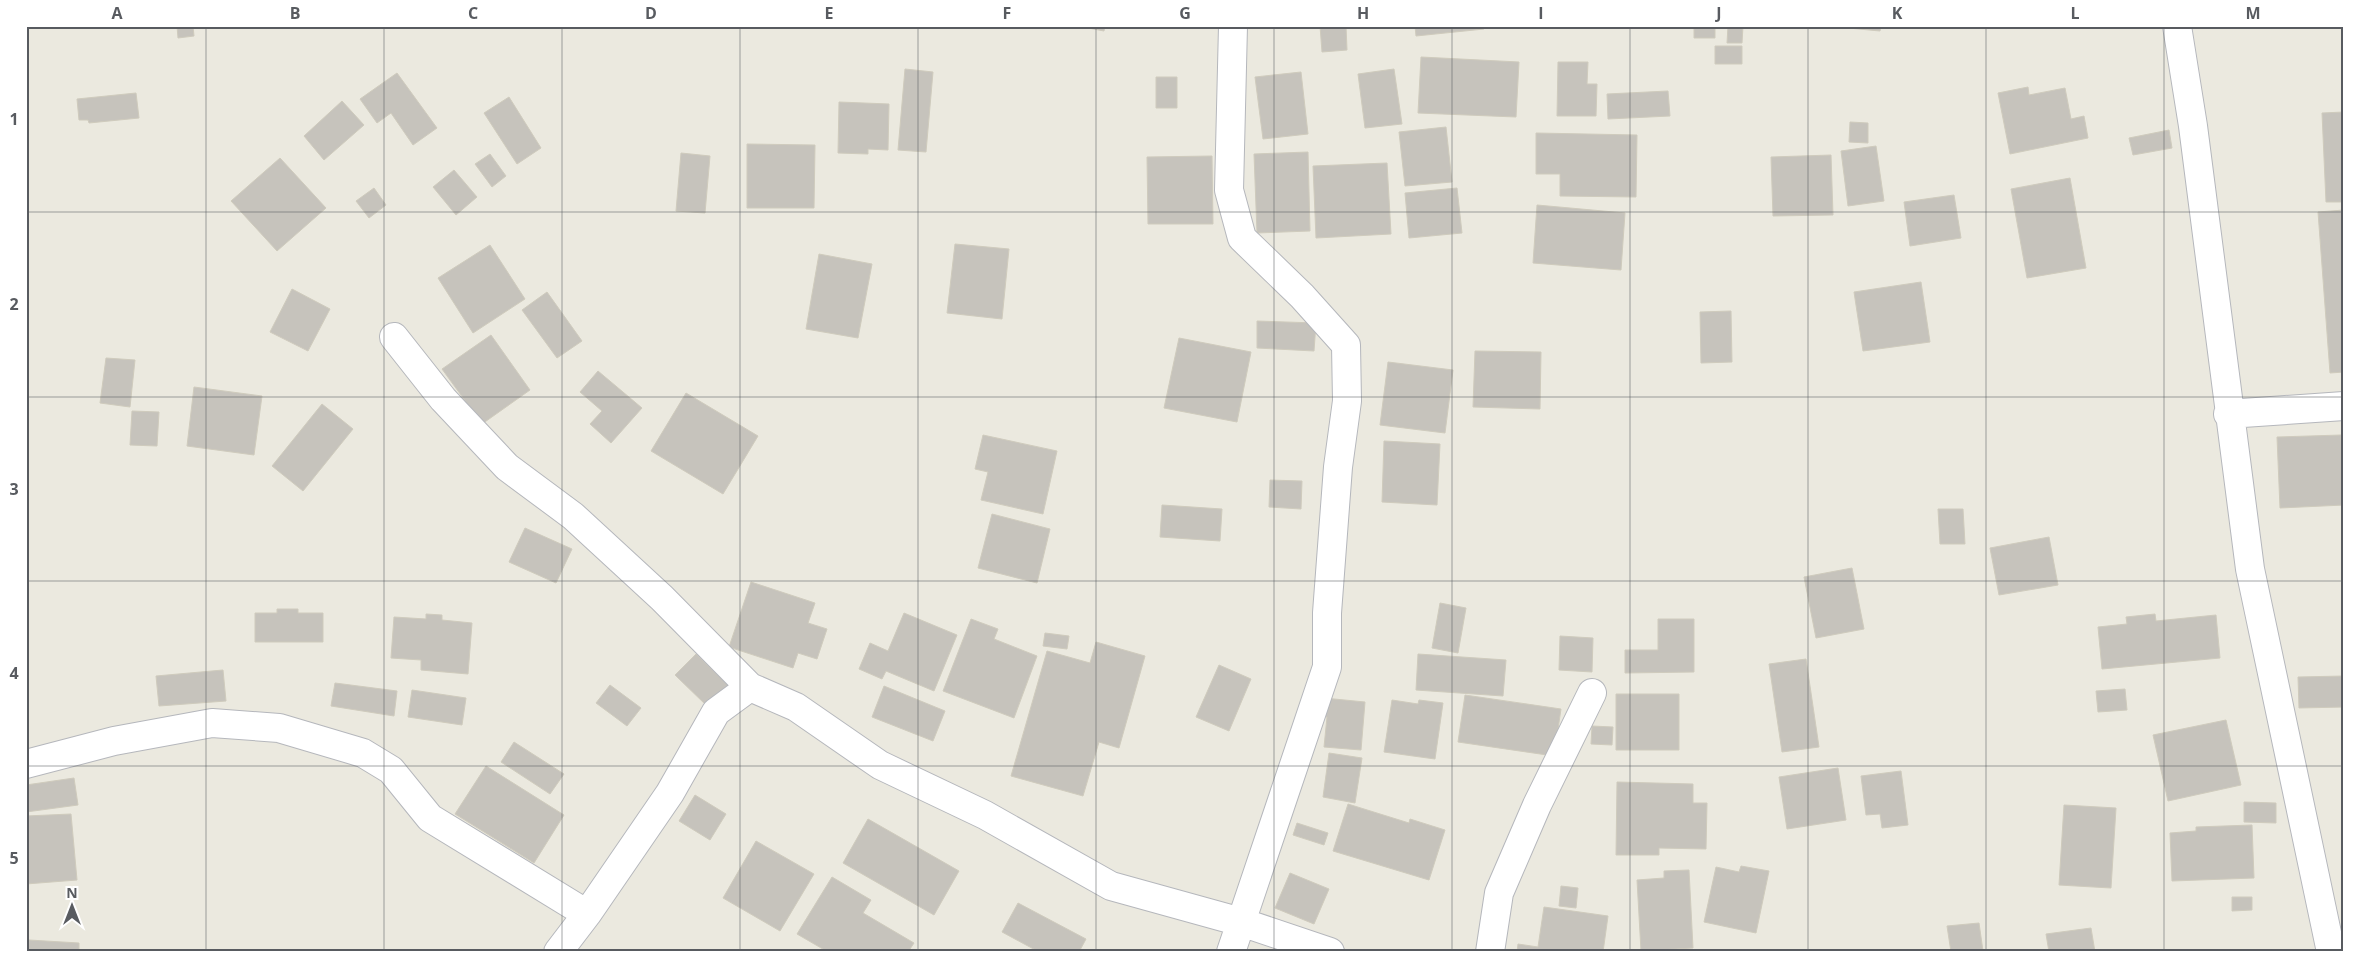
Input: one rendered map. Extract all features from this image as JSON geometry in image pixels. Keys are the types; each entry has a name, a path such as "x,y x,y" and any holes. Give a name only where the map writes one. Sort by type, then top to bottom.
{"street":[{"path":"1231,952 1327,667 1327,613 1338,467 1347,401 1346,345 1302,296 1242,238 1229,190 1233,26"},
{"path":"2177,26 2193,126 2228,414 2250,569 2331,952"},
{"path":"394,337 443,399 507,467 573,516 662,598 750,687 796,707 880,765 985,815 1110,886 1240,922 1330,952"},
{"path":"2228,414 2344,406"},
{"path":"558,952 587,914 670,793 716,712 750,687"},
{"path":"1490,952 1499,893 1537,806 1592,693"},
{"path":"26,764 114,741 212,723 279,728 363,753 392,770 430,818 587,914"}],"building":[{"path":"177,26 193,26 194,36 178,38"},
{"path":"1078,26 1105,26 1104,31"},
{"path":"1320,26 1346,26 1347,50 1322,52"},
{"path":"1415,26 1484,26 1484,29 1416,36"},
{"path":"1694,26 1715,26 1715,38 1694,38"},
{"path":"1728,26 1743,26 1742,43 1727,43"},
{"path":"1827,26 1881,26 1880,31"},
{"path":"1715,46 1742,46 1742,64 1715,64"},
{"path":"1421,57 1519,62 1516,117 1418,113"},
{"path":"1558,62 1588,62 1587,84 1597,84 1596,116 1557,116"},
{"path":"905,69 933,72 926,152 898,150"},
{"path":"1394,69 1402,124 1365,128 1358,74"},
{"path":"1301,72 1308,134 1263,139 1255,77"},
{"path":"397,73 437,128 413,145 391,113 377,123 360,99"},
{"path":"1156,77 1177,77 1177,108 1156,108"},
{"path":"2028,87 2029,95 2065,88 2071,119 2084,116 2088,138 2010,154 1998,93"},
{"path":"1668,91 1670,116 1608,119 1607,94"},
{"path":"136,93 139,118 89,123 88,120 79,120 77,99"},
{"path":"509,97 541,148 517,164 484,113"},
{"path":"342,101 364,125 324,160 304,136"},
{"path":"839,102 889,104 888,150 868,149 868,154 838,153"},
{"path":"2344,112 2344,202 2326,202 2322,113"},
{"path":"1850,122 1868,123 1868,143 1849,142"},
{"path":"1446,127 1452,182 1405,186 1399,132"},
{"path":"2169,130 2172,148 2133,155 2129,138"},
{"path":"1536,133 1637,135 1636,197 1560,196 1560,174 1536,174"},
{"path":"747,144 815,145 814,208 747,208"},
{"path":"1876,146 1884,201 1848,206 1841,151"},
{"path":"1308,152 1310,231 1257,233 1254,154"},
{"path":"681,153 710,156 705,213 676,211"},
{"path":"490,154 506,176 492,187 475,164"},
{"path":"1831,155 1833,215 1773,216 1771,157"},
{"path":"1212,156 1213,224 1148,224 1147,157"},
{"path":"280,158 326,208 277,251 231,201"},
{"path":"1387,163 1391,234 1316,238 1313,166"},
{"path":"454,170 477,197 456,215 433,187"},
{"path":"2070,178 2086,268 2027,278 2011,189"},
{"path":"374,188 386,205 369,218 356,201"},
{"path":"1457,188 1462,233 1409,238 1405,193"},
{"path":"1954,195 1961,238 1910,246 1904,202"},
{"path":"1537,205 1625,213 1621,270 1533,263"},
{"path":"2344,210 2344,372 2330,373 2318,212"},
{"path":"955,244 1009,249 1002,319 947,313"},
{"path":"490,245 525,299 473,333 438,278"},
{"path":"819,254 872,264 858,338 806,329"},
{"path":"1921,282 1930,342 1863,351 1854,292"},
{"path":"292,289 330,309 308,351 270,332"},
{"path":"547,292 582,341 557,358 522,310"},
{"path":"1731,311 1732,362 1701,363 1700,312"},
{"path":"1257,321 1316,323 1314,351 1257,348"},
{"path":"491,335 530,390 482,424 442,369"},
{"path":"1179,338 1251,352 1237,422 1164,408"},
{"path":"1475,351 1541,352 1540,409 1473,407"},
{"path":"106,358 135,360 130,407 100,403"},
{"path":"1388,362 1453,370 1445,433 1380,425"},
{"path":"598,371 642,408 611,443 590,424 602,411 580,392"},
{"path":"194,387 262,396 254,455 187,446"},
{"path":"686,393 758,436 723,494 651,451"},
{"path":"322,404 353,429 303,491 272,466"},
{"path":"132,411 159,412 157,446 130,445"},
{"path":"983,435 1057,451 1043,514 981,500 988,472 975,469"},
{"path":"2341,435 2344,505 2280,508 2277,437"},
{"path":"1384,441 1440,444 1437,505 1382,502"},
{"path":"1270,480 1302,481 1301,509 1269,507"},
{"path":"1162,505 1222,509 1220,541 1160,537"},
{"path":"1938,509 1963,509 1965,544 1940,544"},
{"path":"992,514 1050,529 1037,583 978,568"},
{"path":"525,528 572,549 556,583 509,562"},
{"path":"2049,537 2058,585 1999,595 1990,548"},
{"path":"1852,568 1864,629 1816,638 1804,577"},
{"path":"751,582 815,603 808,623 827,629 817,659 798,653 793,668 729,647"},
{"path":"1440,603 1466,608 1458,653 1432,648"},
{"path":"277,609 298,609 298,613 323,613 323,642 255,642 255,613 277,613"},
{"path":"904,613 957,635 934,691 886,671 882,679 859,669 870,643 888,651"},
{"path":"426,614 442,615 442,620 472,623 468,674 421,670 421,660 391,658 394,617 426,619"},
{"path":"2155,614 2156,621 2216,615 2220,658 2102,669 2098,627 2127,624 2126,617"},
{"path":"971,619 998,629 994,639 1037,656 1014,718 943,691"},
{"path":"1658,619 1694,619 1694,672 1625,673 1625,650 1658,650"},
{"path":"1045,633 1069,636 1067,649 1043,646"},
{"path":"1560,636 1593,638 1592,672 1559,670"},
{"path":"1096,642 1145,656 1119,748 1099,742 1083,796 1011,776 1047,651 1090,663"},
{"path":"696,654 728,685 707,706 675,675"},
{"path":"1418,654 1506,660 1503,696 1416,690"},
{"path":"1806,659 1819,747 1782,752 1769,664"},
{"path":"1219,665 1251,679 1229,731 1196,717"},
{"path":"223,670 226,701 159,706 156,676"},
{"path":"2344,676 2344,707 2299,708 2298,677"},
{"path":"335,683 397,691 394,716 331,706"},
{"path":"610,685 641,708 627,726 596,703"},
{"path":"884,686 945,711 933,741 872,717"},
{"path":"2125,689 2127,710 2098,712 2096,691"},
{"path":"412,690 466,698 462,725 408,717"},
{"path":"1616,694 1679,694 1679,750 1616,750"},
{"path":"1465,695 1561,709 1554,756 1458,742"},
{"path":"1324,698 1365,702 1361,750 1324,747 1327,717 1323,716"},
{"path":"1392,700 1418,704 1419,700 1443,703 1435,759 1384,752"},
{"path":"2226,720 2241,785 2168,801 2153,735"},
{"path":"1592,726 1613,727 1612,745 1591,744"},
{"path":"514,742 564,774 550,794 501,762"},
{"path":"1329,753 1362,758 1355,803 1323,797"},
{"path":"486,766 564,815 534,863 455,814"},
{"path":"1838,768 1846,820 1787,829 1779,777"},
{"path":"1901,771 1908,825 1882,828 1880,814 1866,815 1861,776"},
{"path":"74,778 78,805 26,812 26,785"},
{"path":"1617,782 1693,784 1693,803 1707,803 1706,849 1659,848 1659,855 1616,855"},
{"path":"695,795 726,814 710,840 679,821"},
{"path":"2244,802 2276,803 2276,823 2244,822"},
{"path":"1348,804 1409,823 1410,819 1445,830 1429,880 1333,851"},
{"path":"2064,805 2116,808 2111,888 2059,885"},
{"path":"71,814 77,880 26,884 26,816"},
{"path":"868,819 959,871 934,915 843,863"},
{"path":"1297,823 1328,833 1324,845 1293,835"},
{"path":"2252,825 2254,878 2172,881 2170,833 2196,831 2196,827"},
{"path":"756,841 814,874 780,931 723,898"},
{"path":"1741,866 1769,871 1756,933 1704,922 1716,867 1739,872"},
{"path":"1689,870 1693,948 1641,951 1637,880 1664,878 1664,871"},
{"path":"1290,873 1329,889 1314,924 1275,908"},
{"path":"832,877 871,900 863,913 914,943 908,952 828,952 797,934"},
{"path":"1561,886 1578,888 1576,908 1559,906"},
{"path":"2232,897 2252,897 2252,910 2232,911"},
{"path":"1018,903 1086,939 1079,952 1039,952 1002,932"},
{"path":"1544,907 1608,916 1603,952 1517,952 1518,944 1538,947"},
{"path":"1979,923 1983,951 1951,952 1947,926"},
{"path":"2091,928 2095,952 2049,952 2046,934"},
{"path":"29,940 79,943 79,952 28,952"}]}
